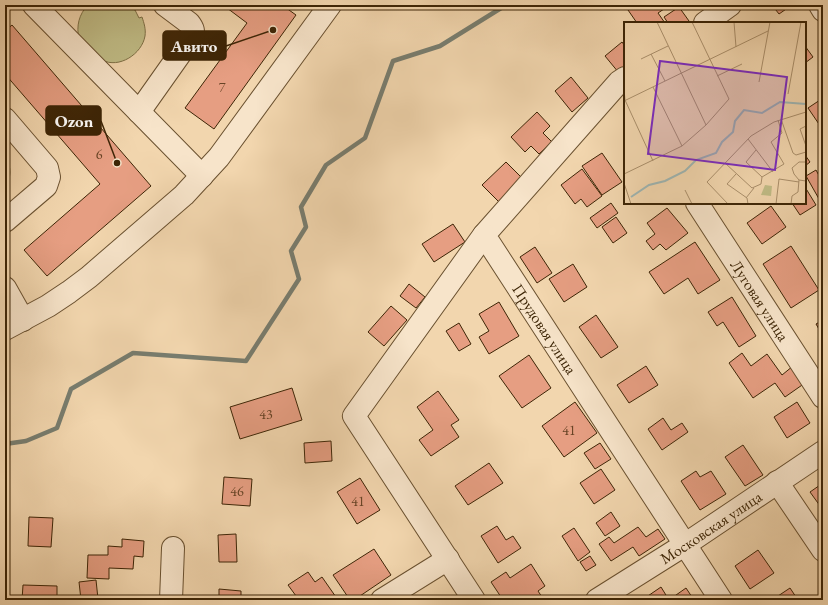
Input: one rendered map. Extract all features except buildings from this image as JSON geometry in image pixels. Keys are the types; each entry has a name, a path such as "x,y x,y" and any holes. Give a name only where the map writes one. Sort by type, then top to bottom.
{"street":[{"path":"34,5 202,176"},
{"path":"139,112 192,37 193,33 192,26 165,5"},
{"path":"5,288 14,324 58,300 89,277 184,195 219,157 330,5"},
{"path":"706,22 730,5"},
{"path":"820,5 823,10"},
{"path":"474,600 354,416 484,235 623,84"},
{"path":"5,119 47,168 49,177 46,186 5,221"},
{"name":"Луговая улица","path":"698,204 823,397"},
{"name":"Прудовая улица","path":"484,235 721,600"},
{"name":"Московская улица","path":"597,600 686,544 823,452"},
{"path":"777,482 823,550"},
{"path":"171,600 173,548"},
{"path":"382,600 448,559"}],"shaded area":[{"path":"88,5 127,5 135,10 139,18 142,17 145,28 145,36 143,43 135,54 115,63 102,60 92,53 79,39 78,29 80,16"},
{"path":"5,157 9,165 10,173 9,181 5,189"}],"waterway":[{"path":"5,444 26,441 57,428 71,389 133,353 246,361 299,279 291,251 306,227 301,207 326,165 365,138 393,61 440,46 506,5"}],"place":[{"name":"Авито","path":"273,30"},
{"name":"Ozon","path":"117,163"}]}
